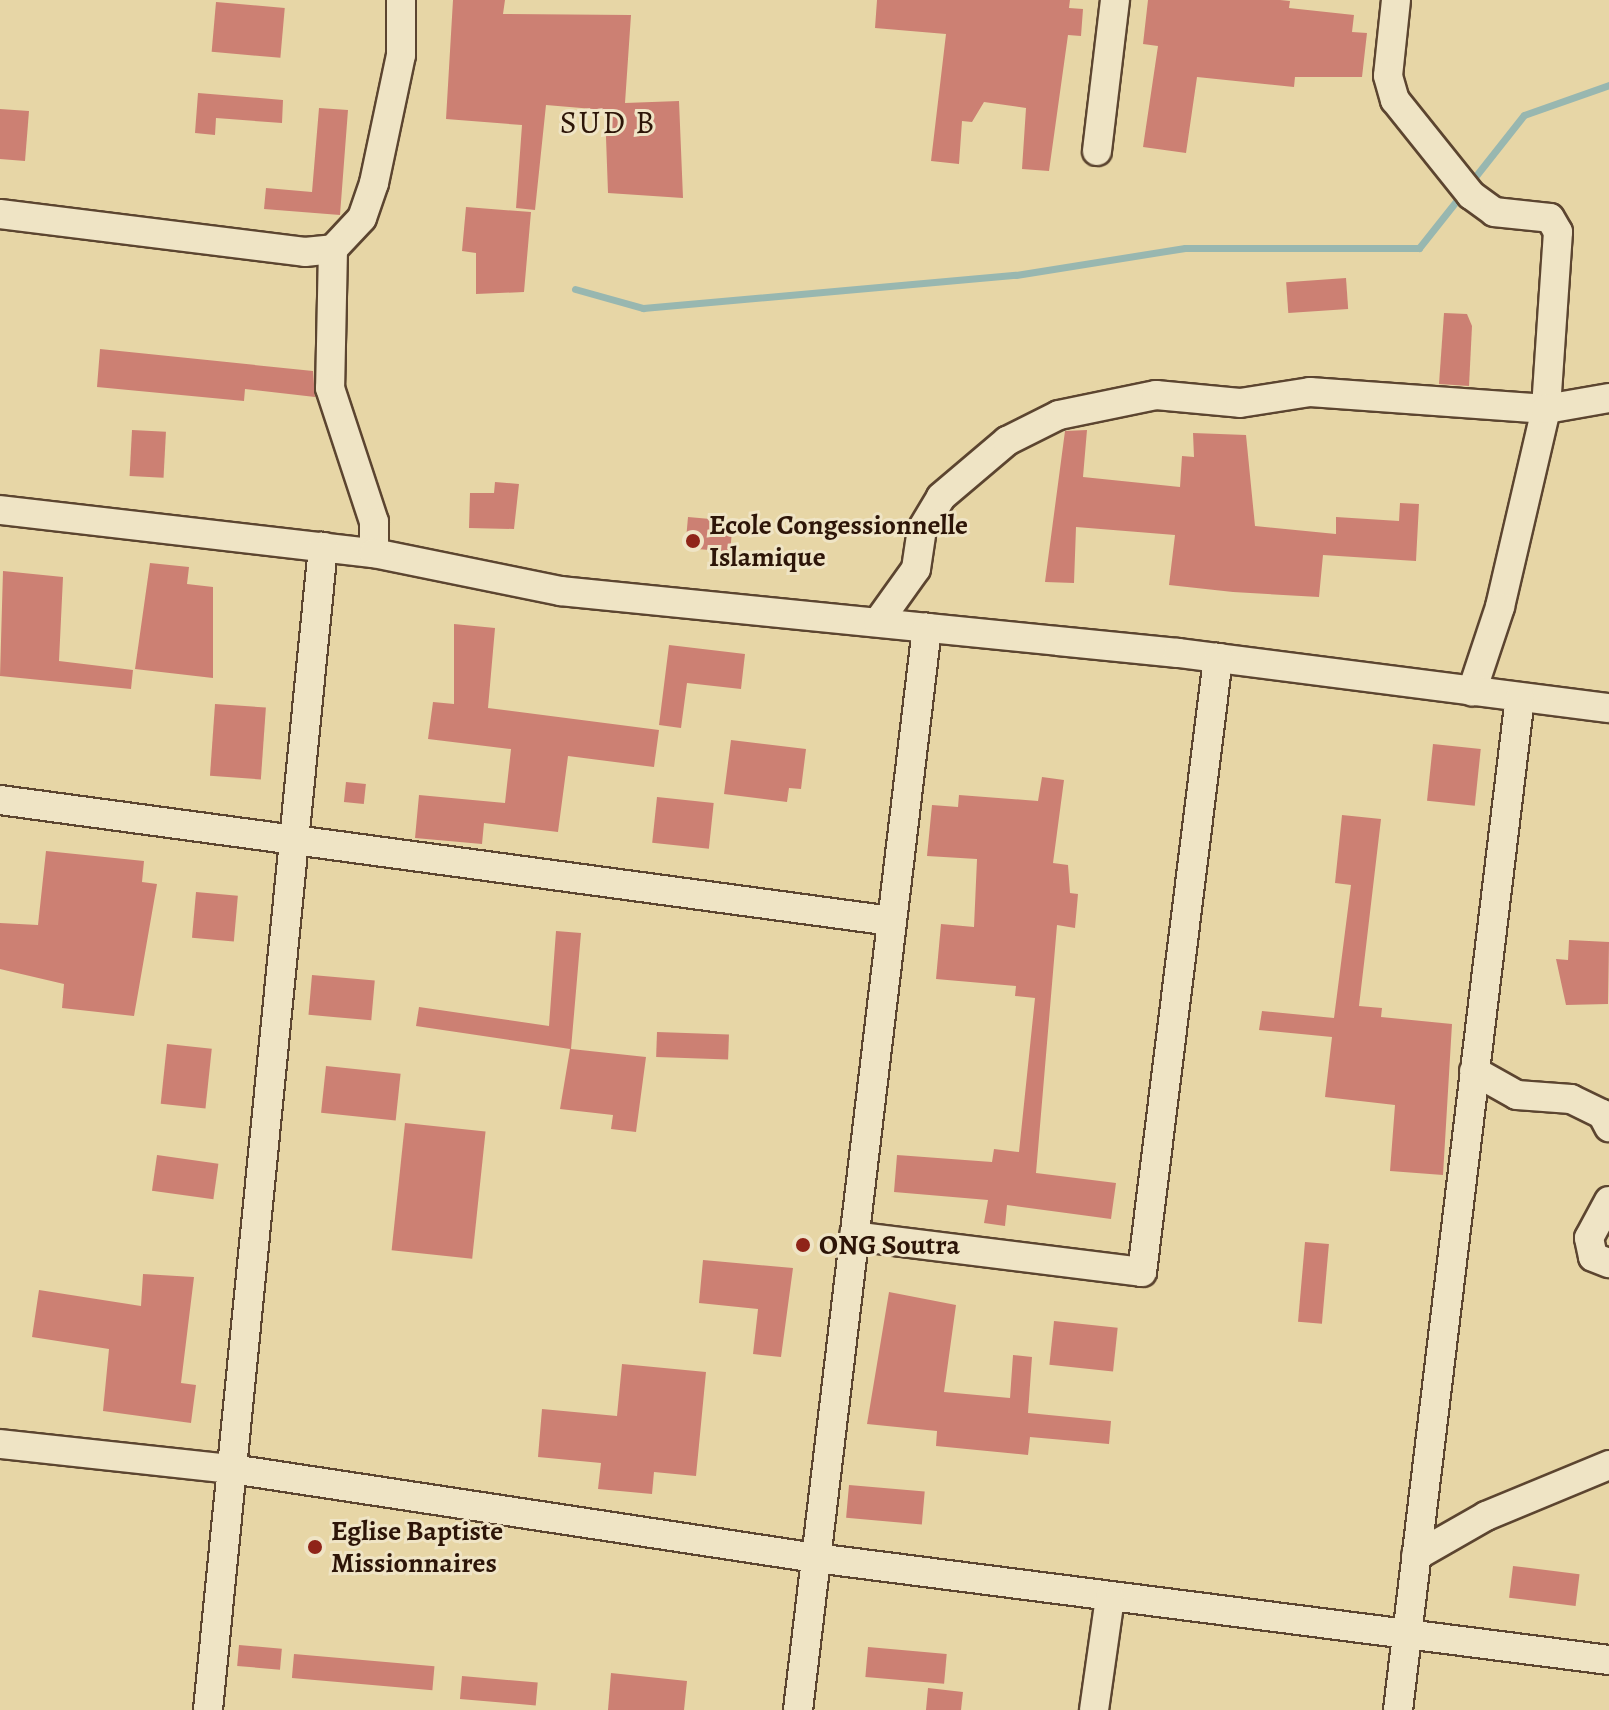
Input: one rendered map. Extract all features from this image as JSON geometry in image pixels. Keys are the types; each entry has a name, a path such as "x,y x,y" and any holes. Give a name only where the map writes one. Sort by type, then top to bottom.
{"street":[{"path":"0,214 305,252 333,249 362,218 374,183 401,55 401,0"},
{"path":"1097,151 1115,0"},
{"path":"1396,0 1388,76 1395,100 1471,195 1494,212 1556,222 1546,409 1508,579 1472,691"},
{"path":"333,249 330,388 374,522 374,553"},
{"path":"878,622 916,569 922,529 941,497 994,450 1059,415 1156,395 1240,403 1310,392 1546,409 1609,398"},
{"path":"0,510 374,553 560,591 1218,658 1609,708"},
{"path":"208,1710 323,547"},
{"path":"798,1710 927,628"},
{"path":"854,1236 1142,1272 1218,658"},
{"path":"1398,1710 1520,698"},
{"path":"0,800 892,921"},
{"path":"1474,1071 1517,1095 1571,1099 1602,1114 1609,1127"},
{"path":"1609,1201 1589,1238 1593,1257 1609,1263"},
{"path":"0,1444 232,1469 816,1558 1406,1637 1609,1660"},
{"path":"1416,1556 1486,1516 1609,1465"},
{"path":"1094,1710 1110,1598"}],"building":[{"path":"453,0 505,0 503,14 631,15 625,103 679,101 683,198 608,193 605,110 546,105 535,210 516,208 522,125 446,119"},
{"path":"877,0 1070,0 1069,8 1083,9 1081,36 1068,35 1049,171 1022,169 1026,108 984,102 972,122 962,121 959,164 931,161 946,34 875,28"},
{"path":"1148,0 1280,0 1290,1 1289,8 1354,15 1352,32 1367,33 1362,77 1295,77 1294,87 1197,77 1186,153 1143,147 1158,46 1143,44"},
{"path":"216,2 285,8 280,58 212,52"},
{"path":"198,93 283,100 282,123 216,118 215,135 195,133"},
{"path":"319,108 348,110 340,215 264,209 266,188 312,192"},
{"path":"0,109 29,111 25,161 0,159"},
{"path":"466,207 531,212 524,292 476,294 476,253 462,251"},
{"path":"1346,278 1348,309 1288,313 1286,282"},
{"path":"1444,313 1467,314 1472,326 1469,386 1439,384"},
{"path":"100,349 313,371 315,397 245,389 244,401 97,387"},
{"path":"132,430 166,432 164,478 130,476"},
{"path":"1087,430 1083,477 1180,487 1182,456 1194,457 1193,433 1246,435 1255,526 1336,534 1336,517 1399,521 1400,503 1419,504 1416,561 1323,555 1319,597 1233,592 1169,585 1175,535 1076,527 1074,583 1045,582 1065,431"},
{"path":"495,482 519,484 514,529 469,528 470,493 494,493"},
{"path":"688,517 733,521 730,552 685,548"},
{"path":"150,563 189,567 187,584 213,587 213,678 135,669"},
{"path":"3,571 63,577 59,661 133,670 131,689 0,676"},
{"path":"454,624 495,628 488,708 659,730 654,767 568,756 558,832 484,823 482,844 415,838 419,795 505,803 511,749 428,739 433,702 454,704"},
{"path":"669,645 745,654 741,689 687,683 681,728 659,725"},
{"path":"215,704 266,708 261,779 210,776"},
{"path":"731,740 806,749 801,789 789,788 787,802 724,794"},
{"path":"1433,744 1481,749 1475,806 1427,801"},
{"path":"1042,777 1064,780 1053,863 1068,865 1070,893 1078,894 1075,928 1057,925 1036,1173 1116,1183 1111,1219 1007,1205 1005,1226 984,1223 988,1200 894,1192 897,1155 992,1162 994,1149 1019,1152 1035,998 1015,996 1016,986 936,979 941,924 974,927 977,859 927,856 932,805 958,807 959,795 1038,801"},
{"path":"346,782 366,784 364,804 344,802"},
{"path":"657,797 714,803 709,849 652,843"},
{"path":"1342,815 1381,819 1359,1006 1382,1008 1381,1017 1452,1024 1443,1175 1390,1171 1395,1105 1325,1097 1332,1037 1259,1030 1262,1011 1334,1018 1351,885 1335,883"},
{"path":"46,851 144,861 142,882 157,884 134,1016 62,1008 64,984 0,969 0,923 38,925"},
{"path":"196,892 238,896 234,941 192,938"},
{"path":"556,931 581,933 571,1049 646,1057 636,1132 611,1129 613,1115 560,1109 570,1049 416,1026 419,1007 549,1026"},
{"path":"1569,940 1609,942 1608,1004 1566,1005 1556,959 1568,960"},
{"path":"312,975 375,980 371,1020 309,1015"},
{"path":"657,1032 729,1035 728,1059 656,1057"},
{"path":"167,1044 212,1049 205,1108 161,1104"},
{"path":"326,1066 401,1074 396,1121 321,1113"},
{"path":"405,1123 486,1131 472,1259 392,1250"},
{"path":"157,1155 218,1164 213,1199 152,1191"},
{"path":"1305,1242 1329,1244 1322,1324 1298,1322"},
{"path":"703,1260 793,1268 781,1357 753,1354 758,1309 699,1303"},
{"path":"143,1274 194,1277 181,1383 196,1385 191,1423 103,1411 109,1349 32,1337 39,1290 141,1306"},
{"path":"889,1292 956,1305 944,1392 1010,1398 1013,1355 1032,1357 1028,1413 1111,1421 1109,1444 1030,1437 1028,1455 936,1446 937,1431 867,1424"},
{"path":"1054,1321 1118,1328 1113,1371 1049,1365"},
{"path":"622,1364 706,1372 696,1476 654,1472 652,1494 598,1489 601,1463 538,1457 542,1409 617,1416"},
{"path":"849,1485 925,1492 922,1524 846,1518"},
{"path":"1513,1566 1580,1574 1576,1606 1509,1598"},
{"path":"239,1645 282,1649 280,1670 237,1666"},
{"path":"868,1647 947,1654 944,1684 865,1677"},
{"path":"294,1654 434,1666 432,1690 292,1678"},
{"path":"611,1673 687,1681 684,1710 608,1710"},
{"path":"462,1676 538,1683 536,1706 460,1699"},
{"path":"928,1688 963,1692 961,1710 926,1710"}],"waterway":[{"path":"1471,182 1524,115 1609,85"},
{"path":"575,289 643,308 1016,275 1185,248 1419,248 1461,195"}],"place":[{"name":"Ecole Congessionnelle Islamique","path":"693,541"},
{"name":"ONG Soutra","path":"803,1245"},
{"name":"Eglise Baptiste Missionnaires","path":"315,1547"}],"district":[{"name":"SUD B","path":"608,122"}]}
